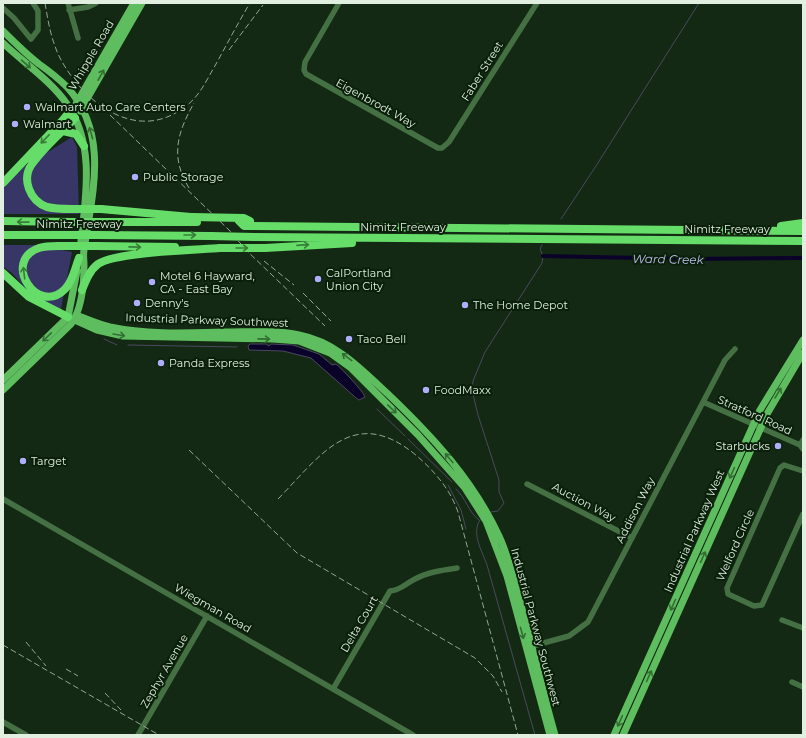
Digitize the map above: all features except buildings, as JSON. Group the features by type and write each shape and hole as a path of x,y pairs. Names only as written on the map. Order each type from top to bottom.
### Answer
{"highway":[{"path":"73,114 63,131 32,164 28,175 28,185 32,195 43,205 52,208 101,209 195,220 244,218 250,221"},
{"path":"3,183 62,121 73,114"},
{"path":"63,131 76,134 84,146"},
{"name":"Nimitz Freeway","path":"3,221 97,222 195,220 781,226 803,224"},
{"path":"239,221 244,226 803,231"},
{"path":"272,237 283,232 803,236"},
{"name":"Nimitz Freeway","path":"3,235 803,241"},
{"path":"79,258 69,284 63,291 55,295 47,296 38,294 26,283 23,270 25,261 30,254 41,247 96,246 265,248 382,243 391,239"},
{"path":"82,290 90,273 98,264 115,257 220,248"},
{"path":"3,272 29,297 72,317"}],"main road":[{"name":"Whipple Road","path":"73,114 77,101 134,3"},
{"name":"Whipple Road","path":"73,114 82,109 142,3"},
{"path":"3,30 38,63 56,77 77,101 82,109 92,134 96,153 94,184 84,254 82,290 72,317 3,390"},
{"path":"3,43 56,92 73,114 84,146 86,173 86,195 72,317 3,380"},
{"name":"Industrial Parkway Southwest","path":"72,317 97,330 123,336 246,335 299,341 330,353 351,368 418,435 478,502"},
{"name":"Industrial Parkway Southwest","path":"246,335 267,332 299,335 314,338 328,344 356,364 426,432 470,484 497,539 555,735"},
{"name":"Industrial Parkway West","path":"623,735 757,426 767,397 803,340"},
{"name":"Industrial Parkway West","path":"614,735 757,426 803,353"},
{"path":"418,435 426,432"},
{"name":"Industrial Parkway Southwest","path":"529,647 550,735"}],"street":[{"path":"3,8 14,18 31,39 38,30 38,11 33,3"},
{"path":"68,3 78,38"},
{"path":"69,10 88,7 96,3"},
{"name":"Eigenbrodt Way","path":"339,3 305,62 304,70 309,77 433,147 442,148"},
{"name":"Faber Street","path":"442,148 449,142 537,3"},
{"name":"Addison Way","path":"529,647 569,636 588,622 725,360 735,349"},
{"name":"Stratford Road","path":"703,402 802,445"},
{"name":"Welford Circle","path":"803,471 789,465 784,465 780,468 727,588 728,594 754,606 762,605 803,514"},
{"name":"Auction Way","path":"526,484 632,538"},
{"name":"Wiegman Road","path":"3,499 412,735"},
{"name":"Delta Court","path":"333,689 390,591 399,590 414,579 435,571 457,568"},
{"name":"Zephyr Avenue","path":"138,735 207,616"},
{"path":"782,620 802,626"},
{"path":"792,682 803,688"},
{"path":"3,722 26,735"}],"shaded area":[{"path":"72,137 77,147 79,214 3,214 3,188 25,166"},
{"path":"3,245 37,245 72,252 61,309 31,294 12,273 3,267"},
{"path":"250,344 266,344 269,346 271,344 293,345 319,354 332,365 336,364 357,385 365,397 359,400 311,358 283,351 249,350 248,346"}],"waterway":[{"name":"Ward Creek","path":"561,219 699,3"},
{"path":"491,512 498,511 504,503 499,492 499,480 478,415 472,390 473,381 485,352 542,263 543,256 540,249 542,245"},
{"name":"Ward Creek","path":"543,256 691,259 803,258"},
{"path":"104,339 117,345"},
{"path":"128,345 237,347"},
{"path":"466,391 472,390"},
{"path":"377,409 405,436"},
{"path":"408,439 452,482"},
{"path":"448,485 461,510 466,529"},
{"path":"456,489 472,513 479,520"},
{"path":"480,520 477,531 478,542 487,565 535,735"}],"railway":[{"path":"45,3 50,30 56,50 69,73 82,89 96,102 113,113 130,119 149,121 167,117 191,102 206,81 250,3"},
{"path":"229,50 263,5"},
{"path":"189,188 179,166 178,145 183,125 194,103"},
{"path":"110,115 229,230 246,250 325,326"},
{"path":"264,261 294,285"},
{"path":"303,293 331,321"},
{"path":"278,499 324,452 340,441 357,435 375,434 395,441 424,462 446,488 458,512 518,735"},
{"path":"189,450 297,553 475,658 493,676 502,692"},
{"path":"26,642 46,666"},
{"path":"3,645 159,735"},
{"path":"66,669 78,676"},
{"path":"105,693 121,710"}],"place":[{"name":"Walmart Auto Care Centers","path":"27,107"},
{"name":"Walmart","path":"15,124"},
{"name":"Public Storage","path":"135,177"},
{"name":"CalPortland Union City","path":"318,279"},
{"name":"Motel 6 Hayward, CA - East Bay","path":"152,282"},
{"name":"Denny's","path":"137,303"},
{"name":"The Home Depot","path":"465,305"},
{"name":"Taco Bell","path":"349,339"},
{"name":"Panda Express","path":"161,363"},
{"name":"FoodMaxx","path":"426,390"},
{"name":"Starbucks","path":"778,446"},
{"name":"Target","path":"23,461"}]}
